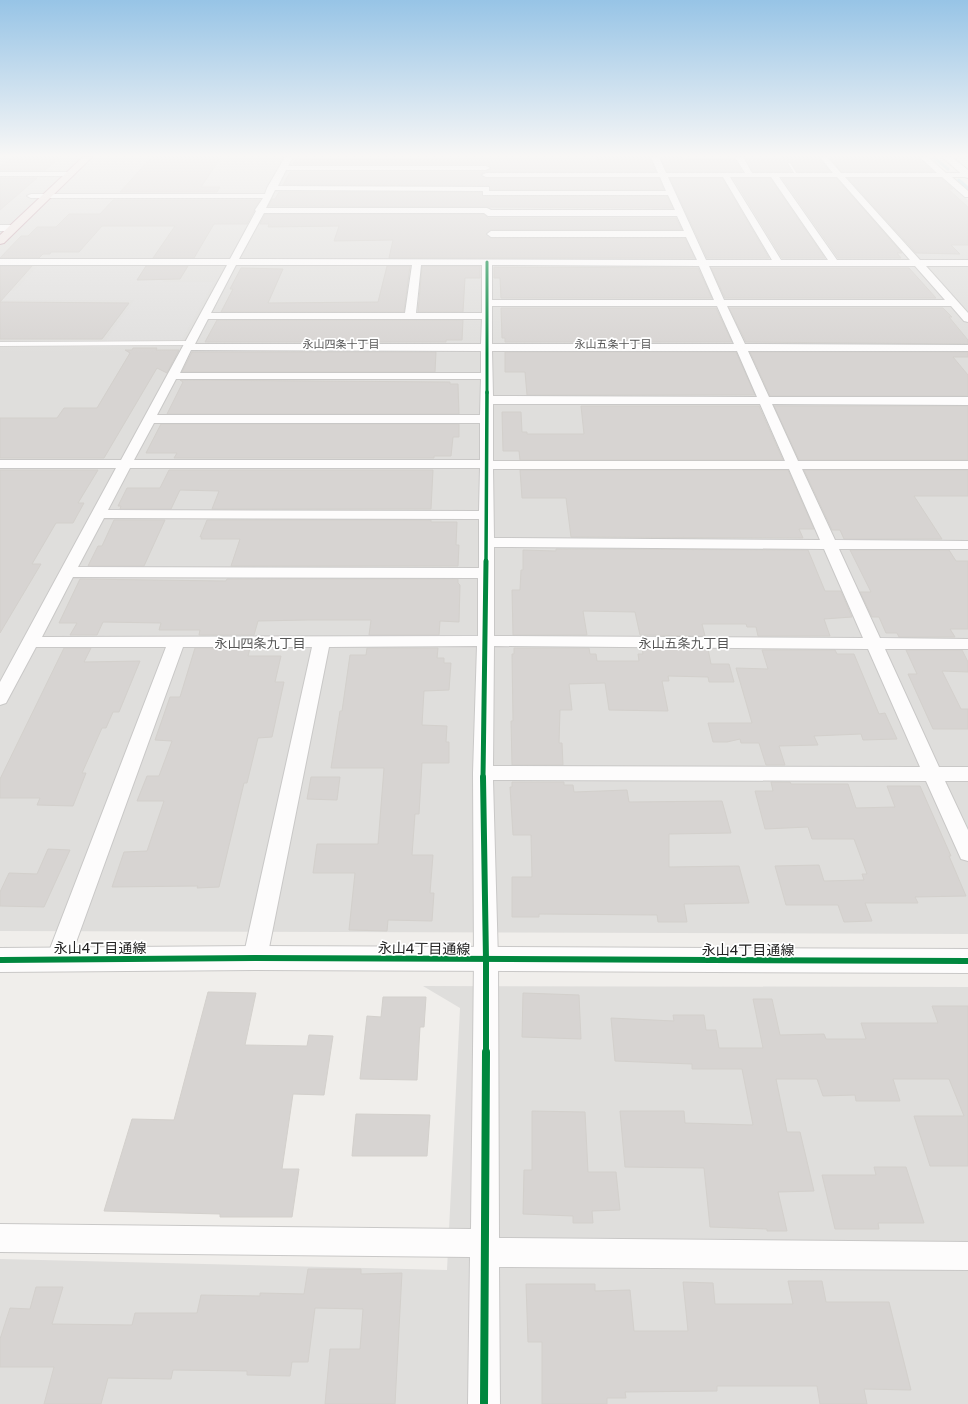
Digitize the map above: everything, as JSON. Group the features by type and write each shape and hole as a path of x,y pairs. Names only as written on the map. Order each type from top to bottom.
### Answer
{"highway":[{"path":"0,241 20,223"}],"street":[{"path":"0,700 253,223"},
{"path":"465,223 690,234"},
{"path":"489,224 515,223"},
{"path":"685,223 968,853"},
{"path":"754,223 778,262"},
{"path":"806,223 834,262"},
{"path":"882,223 968,319"},
{"path":"0,227 14,228"},
{"path":"0,262 417,262 490,260 968,262"},
{"path":"484,1404 486,960 483,773 486,641 486,347 490,260"},
{"path":"410,316 417,262"},
{"path":"204,316 410,316 487,310 720,303 954,303"},
{"path":"189,345 968,348"},
{"path":"171,376 486,376"},
{"path":"149,419 486,410 764,400 968,401"},
{"path":"0,464 968,465"},
{"path":"98,514 486,515"},
{"path":"486,542 968,545"},
{"path":"67,572 486,574"},
{"path":"58,959 177,641"},
{"path":"255,958 322,641"},
{"path":"31,642 486,641 968,644"},
{"path":"483,773 968,774"},
{"name":"永山4丁目通線","path":"0,960 255,958 968,961"},
{"path":"0,1238 968,1256"}],"lane":[{"path":"0,344 189,345"}],"shaded area":[{"path":"0,223 968,223 968,934 0,931"},
{"path":"38,265 176,265 163,282 214,282 182,340 105,341 134,300 0,300 0,291 14,291"},
{"path":"423,986 968,987 968,1404 0,1404 0,1259 447,1270 460,1008"}],"building":[{"path":"60,223 248,223 247,224 214,224 194,258 153,258 175,226 102,226 79,252 51,252 50,254 43,254 39,258 0,258 21,236 28,236 37,227 56,227"},
{"path":"261,223 678,223 682,230 491,230 486,234 491,238 685,238 695,258 389,258 393,240 334,241 339,226 268,227 269,224 260,224"},
{"path":"691,223 748,223 769,258 707,258"},
{"path":"760,223 801,223 825,258 782,258"},
{"path":"813,223 875,223 902,253 897,253 901,258 838,258"},
{"path":"888,223 968,223 968,245 951,245 960,254 916,253"},
{"path":"0,266 32,266 0,302"},
{"path":"146,266 188,266 180,279 137,280"},
{"path":"387,266 410,266 404,312 221,312 233,289 230,289 241,268 283,269 268,303 378,302"},
{"path":"422,266 480,266 480,278 465,278 463,312 418,312"},
{"path":"494,267 698,268 712,298 501,298 500,278 494,278"},
{"path":"711,268 909,268 936,298 725,298"},
{"path":"0,302 129,303 102,339 0,339"},
{"path":"501,308 716,308 732,342 505,342 505,338 502,338"},
{"path":"729,308 943,308 952,317 949,317 968,340 968,344 746,342"},
{"path":"217,320 463,320 462,340 446,340 446,342 205,342"},
{"path":"133,348 179,350 167,373 157,368 104,458 0,458 0,418 57,418 64,408 97,408 130,353 125,350 132,350"},
{"path":"192,352 436,352 435,372 182,372"},
{"path":"505,352 736,352 755,395 527,395 525,372 505,372"},
{"path":"750,352 968,352 968,357 953,357 968,375 968,396 770,396"},
{"path":"180,380 450,382 450,384 458,384 459,414 167,414 183,382"},
{"path":"581,406 759,406 783,460 520,460 519,451 503,451 502,412 521,412 522,432 527,432 527,434 584,434"},
{"path":"774,406 968,406 968,460 799,460"},
{"path":"161,424 459,424 459,437 453,437 451,456 434,456 434,458 174,458 177,453 146,453"},
{"path":"0,470 98,470 78,503 84,503 73,523 56,523 32,564 41,564 0,633"},
{"path":"169,470 433,470 431,509 212,509 219,491 180,490 171,509 120,509 121,506 118,506 127,488 160,488"},
{"path":"520,470 788,470 814,529 799,529 803,538 571,537 566,498 522,498"},
{"path":"804,470 968,470 968,496 914,496 942,539 844,539 840,530 832,530"},
{"path":"114,520 165,520 144,566 88,566 98,546 102,546"},
{"path":"207,520 431,520 431,522 457,522 456,545 459,545 458,566 231,566 240,539 201,539 202,537 200,537"},
{"path":"556,549 808,550 825,591 841,591 852,617 824,619 830,636 758,636 756,627 747,627 746,624 702,624 705,636 640,635 635,612 583,611 587,635 513,635 512,590 520,590 521,570 523,570 523,550 556,551"},
{"path":"850,550 949,550 956,561 968,561 968,629 950,629 955,637 899,637 897,633 886,633 879,617 872,617 860,592 871,592"},
{"path":"80,579 226,581 227,579 458,579 458,583 460,585 459,622 440,621 439,635 369,635 371,620 307,620 258,621 254,635 199,635 200,630 159,630 161,623 103,622 97,635 70,635 77,623 59,623"},
{"path":"64,648 91,648 84,662 140,661 119,712 113,712 106,728 102,728 82,773 86,773 73,806 37,805 40,798 0,798 0,779"},
{"path":"195,648 250,648 248,656 281,656 275,682 284,682 272,737 258,738 247,783 244,783 219,887 112,887 124,852 147,851 164,801 137,801 147,776 159,776 172,741 155,740 170,697 180,697"},
{"path":"367,648 438,648 437,658 444,658 444,663 451,663 449,690 424,691 422,725 447,726 446,742 449,742 449,763 422,763 419,814 415,814 412,855 433,855 430,893 434,893 432,921 388,920 387,931 349,930 355,873 313,873 317,844 378,844 384,768 331,768 340,711 342,711 350,655 366,655"},
{"path":"514,648 589,648 590,654 596,654 597,661 639,661 638,654 643,654 642,649 708,649 711,664 729,664 734,682 709,682 708,677 668,676 669,681 662,681 668,711 609,710 605,683 569,684 572,710 560,710 559,743 562,743 563,765 512,765 512,654 514,654"},
{"path":"762,650 835,650 837,654 854,654 879,714 885,713 897,739 863,740 861,734 814,736 818,745 779,746 785,765 766,765 759,743 741,743 740,739 727,742 713,742 708,723 752,723 736,668 768,669"},
{"path":"906,650 962,650 968,662 968,672 942,671 961,709 968,709 968,729 933,729 908,674 917,674"},
{"path":"311,777 340,777 337,800 307,799"},
{"path":"512,782 564,782 564,785 573,785 574,792 627,790 629,802 722,801 731,833 669,834 669,867 739,866 749,903 684,904 687,922 658,922 657,915 539,914 539,917 512,917 512,877 532,877 531,835 513,835 510,787 512,787"},
{"path":"771,782 790,782 791,784 848,784 856,808 895,807 887,786 920,786 951,856 949,856 966,896 915,897 918,903 865,903 872,921 844,922 838,905 786,905 775,866 819,865 824,881 864,880 862,874 867,874 854,839 812,839 808,827 765,829 755,791 773,791"},
{"path":"48,849 70,850 44,907 0,906 0,892 9,873 37,874"},
{"path":"208,992 256,993 245,1045 307,1046 309,1035 333,1036 324,1095 293,1094 282,1169 299,1169 292,1217 220,1217 220,1214 104,1211 132,1119 174,1120"},
{"path":"523,993 579,995 581,1039 522,1037"},
{"path":"383,997 426,997 424,1027 420,1027 417,1080 360,1079 367,1016 381,1017"},
{"path":"753,999 772,999 780,1035 824,1034 826,1039 866,1039 861,1023 938,1023 932,1006 968,1006 968,1166 930,1166 914,1116 964,1116 949,1079 893,1079 900,1101 856,1101 855,1095 823,1096 817,1079 776,1079 787,1132 800,1132 814,1191 778,1192 787,1231 710,1227 704,1168 625,1167 620,1111 684,1111 685,1123 753,1125 742,1069 692,1069 692,1064 615,1061 611,1018 674,1021 673,1015 704,1015 706,1030 716,1030 719,1048 763,1048"},
{"path":"532,1111 585,1112 588,1172 616,1172 620,1210 592,1211 593,1223 573,1223 573,1216 523,1214 524,1170 532,1170"},
{"path":"356,1114 430,1115 427,1156 352,1156"},
{"path":"874,1167 906,1167 924,1223 878,1223 879,1229 835,1229 822,1175 876,1175"},
{"path":"308,1269 361,1269 361,1274 402,1273 395,1404 325,1404 330,1349 360,1349 363,1309 315,1308 308,1362 292,1362 290,1376 247,1375 247,1371 173,1370 171,1379 108,1378 101,1404 44,1404 54,1367 0,1367 0,1339 10,1308 30,1309 36,1287 63,1287 52,1324 132,1325 135,1313 197,1313 201,1295 260,1296 260,1293 304,1294"},
{"path":"788,1281 822,1281 826,1302 889,1302 911,1390 864,1389 867,1404 820,1404 817,1386 717,1386 717,1391 625,1392 626,1398 607,1398 607,1404 542,1404 542,1342 528,1342 526,1284 595,1284 595,1291 630,1290 634,1331 688,1331 683,1282 713,1283 715,1304 793,1304"}],"cycle path":[{"path":"484,1404 486,960 483,773 486,641 487,262"},
{"path":"0,960 255,958 968,961"}],"district":[{"name":"永山四条十丁目","path":"341,343"},
{"name":"永山五条十丁目","path":"613,343"},
{"name":"永山四条九丁目","path":"260,643"},
{"name":"永山五条九丁目","path":"684,643"}]}
